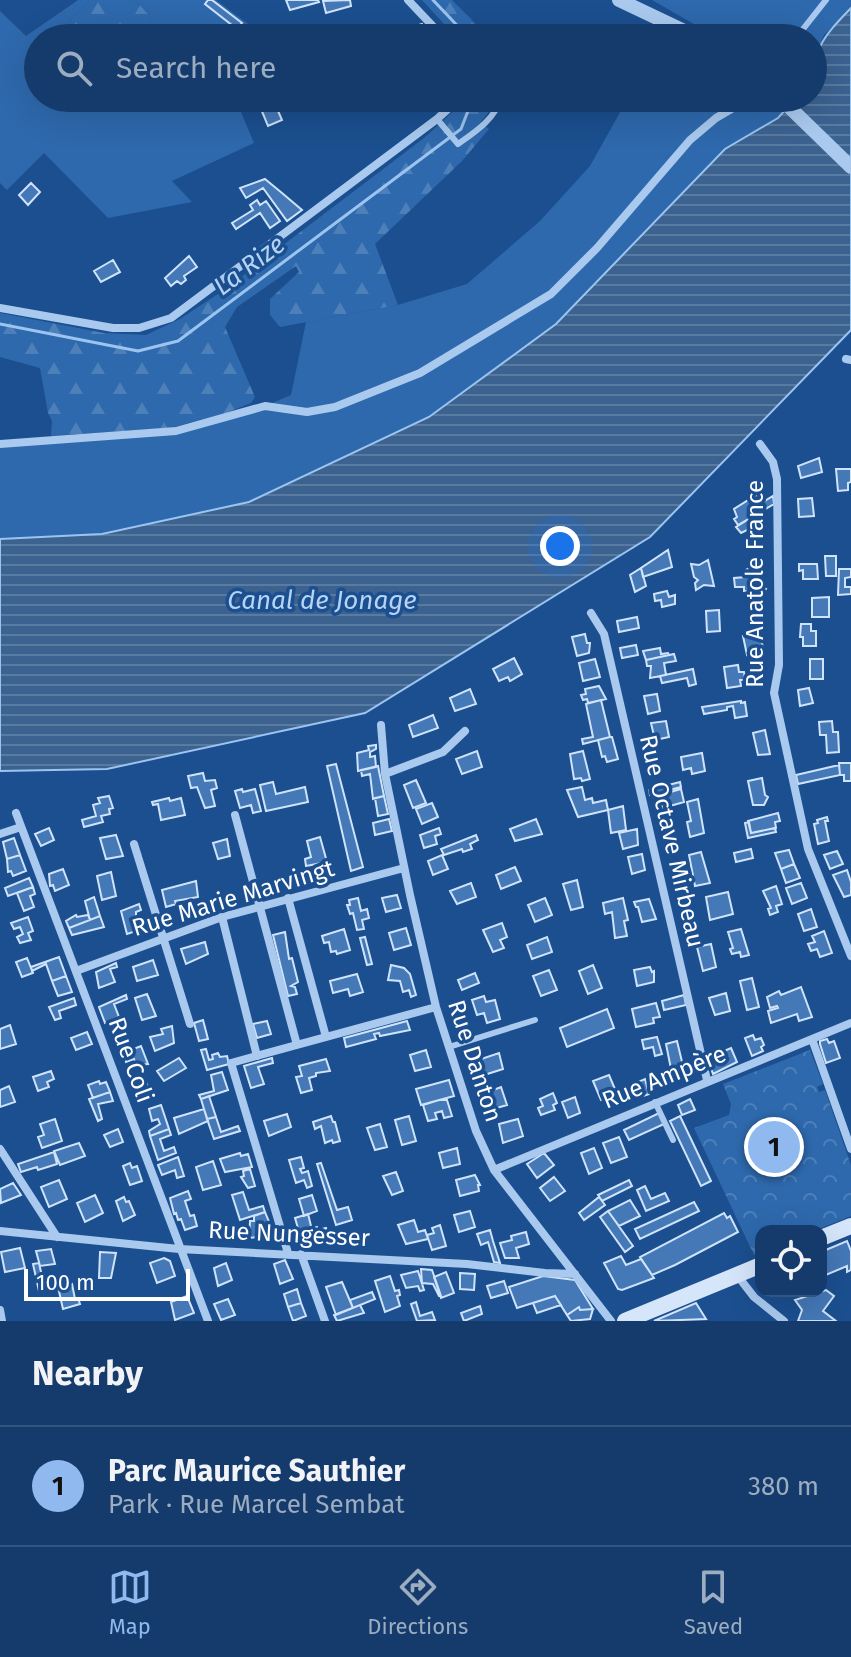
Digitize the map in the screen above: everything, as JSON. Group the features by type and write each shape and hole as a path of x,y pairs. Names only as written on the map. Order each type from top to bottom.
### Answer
{"main road":[{"path":"827,1236 851,1226"},
{"path":"625,1321 648,1317 755,1268"}],"street":[{"path":"408,0 431,24"},
{"path":"619,0 670,24"},
{"path":"0,308 113,328 139,328 171,318 440,122 446,112"},
{"path":"0,444 176,431 265,406 307,412 335,407 420,373 551,294 597,248 690,140 726,112"},
{"path":"794,112 851,167"},
{"name":"Rue Anatole France","path":"760,444 773,462 777,479 779,665 774,693 808,849 851,956"},
{"name":"Rue Octave Mirbeau","path":"591,613 604,634 707,1080"},
{"name":"Rue Danton","path":"381,725 385,774 436,1007 476,1131 494,1170 611,1321"},
{"path":"385,774 443,752 465,731"},
{"name":"Rue Coli","path":"16,813 208,1321"},
{"path":"235,815 297,1045"},
{"path":"0,834 21,827"},
{"path":"134,844 190,1024"},
{"name":"Rue Marie Marvingt","path":"76,971 222,917 404,868"},
{"path":"288,898 326,1037"},
{"path":"222,917 257,1056"},
{"path":"288,1253 231,1063 436,1007"},
{"name":"Rue Ampère","path":"494,1170 851,1023"},
{"path":"812,1039 851,1149"},
{"path":"0,1149 57,1237"},
{"name":"Rue Nungesser","path":"0,1231 179,1249 467,1264 575,1274"},
{"path":"301,1254 325,1321"},
{"path":"737,1275 754,1297 784,1321"},
{"path":"0,1310 2,1321"}],"lane":[{"path":"807,24 826,0"},
{"path":"440,122 458,144 480,129 494,112"},
{"path":"449,1047 535,1020"},
{"path":"655,1102 673,1140"}],"green space":[{"path":"78,0 90,0 68,22 70,24 43,24"},
{"path":"90,0 135,0 153,24 69,24"},
{"path":"135,0 216,0 248,24 153,24"},
{"path":"422,0 452,0 475,24 444,24"},
{"path":"652,0 851,0 851,8 827,32 827,24 694,24"},
{"path":"0,11 24,34 24,112 241,112 254,143 172,181 192,202 108,218 44,153 7,190 0,183"},
{"path":"452,112 489,112 481,122 489,129 462,161 375,244 398,305 280,327 270,315 270,299 299,272 296,266 237,307 225,327 255,397 251,403 170,428 51,436 52,421 40,368 0,357 0,313 104,333 146,335 180,319 224,290 424,138"},
{"path":"620,112 783,112 725,149 556,324 429,417 249,502 102,534 0,539 0,444 176,431 265,406 291,395 306,322 398,305 467,284 540,221 590,166"},
{"path":"810,1050 823,1084 817,1087 819,1092 825,1090 851,1165 851,1216 827,1226 755,1225 754,1255 694,1128 729,1115 731,1104 723,1084"}],"water":[{"name":"Canal de Jonage","path":"851,8 851,330 650,537 365,713 107,769 0,771 0,539 102,534 249,502 429,417 556,324 725,149 783,112 827,112 827,35"}],"building":[{"path":"212,0 242,23 231,24 205,4"},
{"path":"286,0 318,0 319,2 290,10"},
{"path":"350,0 351,6 326,13 323,1"},
{"path":"262,112 278,112 282,120 268,126"},
{"path":"265,179 302,210 287,221 263,188 246,198 240,188"},
{"path":"31,183 40,192 28,205 19,195"},
{"path":"257,200 260,205 266,201 280,221 270,228 260,213 236,229 232,223 253,210 250,205"},
{"path":"189,256 197,267 184,276 186,280 181,284 177,281 171,286 165,278"},
{"path":"113,260 120,272 101,282 94,271"},
{"path":"819,458 822,472 801,478 798,466"},
{"path":"836,469 851,469 848,490 838,491"},
{"path":"758,494 763,502 773,496 774,504 738,525 734,519 737,517 734,509"},
{"path":"812,498 814,516 799,517 798,499"},
{"path":"757,514 765,526 752,534 749,529 741,533 736,527"},
{"path":"668,550 672,567 643,577 641,568"},
{"path":"825,556 836,556 836,576 826,576"},
{"path":"708,560 714,586 704,585 696,590 698,580 694,577 691,564 699,565"},
{"path":"799,564 817,564 818,579 803,579"},
{"path":"756,566 758,586 760,584 766,589 760,597 754,592 744,591 744,587 735,587 734,578 746,577 746,570"},
{"path":"641,568 646,586 635,592 630,575"},
{"path":"839,569 851,569 851,577 845,578 845,587 851,587 851,594 838,595"},
{"path":"667,591 669,597 675,595 675,604 662,607 661,600 655,601 654,594"},
{"path":"829,597 829,617 812,617 812,598"},
{"path":"719,610 720,631 707,632 706,611"},
{"path":"637,617 639,628 619,632 617,621"},
{"path":"801,624 811,624 811,631 816,631 816,646 803,646"},
{"path":"585,634 587,643 590,643 589,653 577,656 572,637"},
{"path":"759,634 764,650 753,657 753,654 747,655 743,636"},
{"path":"636,645 638,655 622,658 620,648"},
{"path":"660,648 661,654 669,655 646,660 643,651"},
{"path":"674,654 676,661 664,663 666,675 650,678 651,666 647,666 646,660"},
{"path":"514,658 522,674 510,681 508,677 499,681 493,669"},
{"path":"595,659 600,677 583,681 579,663"},
{"path":"810,659 823,659 823,679 810,679"},
{"path":"738,665 739,672 744,672 745,680 740,680 741,686 727,688 724,667"},
{"path":"693,669 696,684 689,686 687,678 662,683 660,676"},
{"path":"599,686 606,699 588,703 587,699 583,700 581,695 586,694 585,689"},
{"path":"809,688 813,703 800,706 798,690"},
{"path":"470,689 476,704 455,711 450,698"},
{"path":"657,694 660,711 648,714 644,696"},
{"path":"601,700 610,737 583,744 582,739 593,737 586,704"},
{"path":"745,702 747,716 735,718 733,706 704,714 702,707"},
{"path":"433,715 438,728 413,737 409,725"},
{"path":"666,721 669,737 655,740 651,723"},
{"path":"832,721 833,732 838,732 839,752 827,753 826,735 820,735 819,722"},
{"path":"765,730 770,754 758,755 753,733"},
{"path":"612,737 618,759 607,762 605,756 602,757 598,740"},
{"path":"376,745 370,757 375,756 376,767 358,771 357,753"},
{"path":"477,751 482,767 462,774 456,759"},
{"path":"583,751 590,779 582,781 581,778 574,779 570,754"},
{"path":"702,753 705,771 692,774 691,768 683,770 681,757"},
{"path":"839,763 851,763 851,781 844,781 844,775 840,775"},
{"path":"336,764 363,867 351,871 327,766"},
{"path":"839,765 840,775 798,784 796,775"},
{"path":"378,766 384,796 373,799 370,774 362,776 361,770"},
{"path":"203,773 205,781 215,780 217,788 211,790 215,806 205,808 197,787 191,788 188,776"},
{"path":"762,778 768,797 764,805 753,805 748,781"},
{"path":"416,780 426,803 413,808 404,785"},
{"path":"273,782 276,794 305,787 308,802 266,811 260,785"},
{"path":"680,782 681,787 650,795 649,790"},
{"path":"582,787 585,800 592,798 593,803 606,800 608,810 578,817 567,790"},
{"path":"242,789 243,792 255,789 261,811 253,813 251,805 240,808 235,791"},
{"path":"681,789 684,802 663,808 660,795"},
{"path":"109,796 113,808 109,809 110,814 101,816 103,822 84,827 82,820 96,816 93,805 100,803 98,798"},
{"path":"384,796 388,814 378,816 375,798"},
{"path":"169,798 170,801 181,798 185,815 161,820 158,804 153,805 152,802"},
{"path":"698,799 704,833 690,837 687,802"},
{"path":"432,803 438,817 422,824 416,809"},
{"path":"623,806 626,830 611,833 608,810"},
{"path":"778,813 780,821 775,822 776,828 751,833 748,821"},
{"path":"827,817 829,841 818,844 814,824"},
{"path":"389,819 392,831 375,835 373,823"},
{"path":"536,819 542,834 515,841 510,829"},
{"path":"749,822 751,833 775,828 776,832 748,838 745,823"},
{"path":"49,828 54,840 41,846 35,834"},
{"path":"439,828 441,834 435,836 437,844 424,848 420,835"},
{"path":"637,829 638,845 623,849 619,833"},
{"path":"116,835 123,856 106,859 100,838"},
{"path":"476,835 478,840 470,844 472,849 444,855 441,849"},
{"path":"320,837 327,862 306,866 305,859 311,857 307,841"},
{"path":"14,838 20,855 7,859 3,842"},
{"path":"227,839 230,856 218,859 213,843"},
{"path":"751,849 753,858 736,862 734,853"},
{"path":"789,850 794,864 781,869 775,853"},
{"path":"837,851 843,864 830,869 824,855"},
{"path":"701,852 710,883 695,886 689,855"},
{"path":"642,854 645,870 632,874 628,857"},
{"path":"20,855 26,871 13,876 11,871 8,872 7,859"},
{"path":"442,855 448,869 433,875 428,861"},
{"path":"794,864 800,878 786,883 781,869"},
{"path":"515,867 521,881 501,889 496,875"},
{"path":"63,869 69,885 55,891 53,885 50,886 49,874"},
{"path":"847,870 851,895 844,897 833,875"},
{"path":"111,872 116,896 102,900 97,876"},
{"path":"29,878 33,887 8,896 5,888"},
{"path":"577,880 583,907 571,910 563,884"},
{"path":"196,881 198,897 175,901 176,904 166,907 162,890"},
{"path":"471,883 476,897 457,904 450,891"},
{"path":"801,883 807,898 792,904 786,888"},
{"path":"776,886 782,904 776,906 778,912 770,915 768,909 771,908 763,891"},
{"path":"33,887 35,894 30,896 34,907 24,911 17,893"},
{"path":"728,892 733,914 710,920 706,897"},
{"path":"397,895 401,908 386,912 382,898"},
{"path":"94,897 100,916 90,920 85,901"},
{"path":"358,898 361,911 367,909 369,918 362,920 364,929 357,930 353,913 350,914 347,905 350,905 349,900"},
{"path":"545,898 552,915 535,922 528,905"},
{"path":"623,898 628,920 624,921 627,936 615,938 612,912 605,914 603,903"},
{"path":"649,899 656,919 642,922 634,902"},
{"path":"139,904 141,910 136,912 136,918 141,921 142,929 127,934 121,911"},
{"path":"811,909 817,927 804,931 798,914"},
{"path":"76,915 88,915 90,920 69,928 66,921"},
{"path":"100,916 104,927 72,935 69,928"},
{"path":"28,917 33,931 28,933 31,940 20,943 17,937 23,934 20,927 14,929 11,923"},
{"path":"502,923 507,937 500,940 504,948 493,952 483,930"},
{"path":"406,928 411,945 394,950 389,933"},
{"path":"344,929 350,950 337,954 336,951 331,952 329,942 324,943 322,936"},
{"path":"741,929 749,955 741,957 740,952 732,954 728,932"},
{"path":"824,931 832,953 820,957 817,949 811,951 808,944 815,942 812,936"},
{"path":"285,932 289,959 292,958 298,982 291,986 295,987 297,994 288,996 273,935"},
{"path":"365,937 372,964 367,965 360,938"},
{"path":"547,937 552,952 532,959 527,945"},
{"path":"205,942 208,954 186,964 181,949"},
{"path":"711,944 716,967 703,971 697,947"},
{"path":"59,957 66,976 52,981 46,964 32,971 31,967"},
{"path":"27,958 33,973 22,977 16,962"},
{"path":"153,960 158,975 137,981 133,967"},
{"path":"116,963 117,967 110,969 115,982 99,988 96,972"},
{"path":"391,965 404,968 410,974 416,995 411,997 409,990 403,992 400,981 388,980"},
{"path":"593,965 602,988 588,994 579,971"},
{"path":"650,967 654,971 654,982 637,986 634,970"},
{"path":"549,970 557,990 541,996 533,976"},
{"path":"475,973 479,983 462,990 458,980"},
{"path":"357,974 363,992 350,996 348,989 333,993 330,981"},
{"path":"66,976 72,992 58,996 52,981"},
{"path":"752,978 759,1007 747,1010 740,981"},
{"path":"801,987 812,1017 799,1021 797,1014 771,1023 768,1011 778,1008 770,1008 767,997"},
{"path":"726,993 730,1011 715,1015 709,998"},
{"path":"147,994 156,1016 142,1020 135,998"},
{"path":"126,995 127,999 114,1004 119,1017 105,1023 99,1007"},
{"path":"684,995 686,1005 664,1010 662,1001"},
{"path":"484,996 486,1002 495,1000 500,1019 487,1023 484,1013 477,1015 472,1000"},
{"path":"74,998 76,1005 59,1011 61,1018 55,1020 49,1007"},
{"path":"656,1003 660,1017 653,1018 654,1023 636,1027 632,1009"},
{"path":"607,1009 614,1028 567,1047 560,1028"},
{"path":"203,1020 208,1039 199,1041 194,1023"},
{"path":"267,1021 271,1034 257,1038 253,1024"},
{"path":"407,1021 410,1030 380,1036 379,1033 374,1034 376,1039 346,1047 344,1038"},
{"path":"10,1025 16,1044 0,1049 0,1029"},
{"path":"172,1026 174,1043 155,1051 150,1037 163,1034 161,1029"},
{"path":"87,1032 92,1044 76,1050 71,1038"},
{"path":"753,1035 755,1040 761,1038 764,1045 761,1047 763,1051 752,1056 745,1038"},
{"path":"657,1037 662,1054 655,1056 653,1047 644,1049 642,1040"},
{"path":"827,1039 829,1043 834,1041 840,1058 826,1063 820,1041"},
{"path":"677,1041 683,1066 671,1069 666,1044"},
{"path":"141,1046 148,1064 136,1065 134,1059 126,1062 123,1053"},
{"path":"731,1048 737,1062 713,1074 710,1065 715,1063 712,1056"},
{"path":"206,1049 209,1060 218,1053 220,1057 227,1056 229,1064 207,1070 201,1050"},
{"path":"426,1050 431,1067 415,1071 410,1055"},
{"path":"499,1053 503,1069 481,1076 475,1061"},
{"path":"179,1058 186,1068 164,1081 157,1071"},
{"path":"272,1058 273,1063 258,1067 264,1084 251,1088 244,1066"},
{"path":"326,1059 330,1071 316,1073 316,1076 309,1078 312,1090 301,1093 296,1077 302,1076 299,1066"},
{"path":"51,1071 54,1079 47,1082 49,1087 38,1091 33,1077"},
{"path":"222,1072 228,1090 201,1099 199,1095 214,1091 211,1075"},
{"path":"143,1073 149,1090 137,1094 131,1077"},
{"path":"609,1075 617,1094 601,1100 593,1081"},
{"path":"645,1079 649,1094 637,1098 633,1084"},
{"path":"449,1080 454,1096 421,1105 416,1089"},
{"path":"99,1081 100,1084 106,1082 110,1092 93,1098 88,1085"},
{"path":"9,1086 15,1102 0,1107 0,1090"},
{"path":"501,1087 507,1105 493,1109 488,1092"},
{"path":"110,1092 113,1101 98,1104 102,1119 98,1121 89,1099"},
{"path":"553,1093 557,1103 553,1105 555,1110 541,1115 538,1108 543,1106 540,1099"},
{"path":"209,1096 216,1117 207,1119 201,1099"},
{"path":"575,1097 580,1113 568,1118 562,1102"},
{"path":"690,1099 695,1110 682,1115 678,1105"},
{"path":"447,1100 452,1116 444,1118 442,1111 435,1113 437,1119 428,1121 423,1105"},
{"path":"161,1105 169,1129 150,1136 149,1131 160,1124 158,1119 152,1121 149,1109"},
{"path":"204,1109 208,1121 179,1134 174,1118"},
{"path":"659,1113 664,1124 629,1140 624,1130"},
{"path":"287,1114 291,1127 269,1136 264,1121"},
{"path":"331,1116 340,1141 325,1143 321,1126 315,1129 313,1122"},
{"path":"409,1116 416,1141 402,1145 395,1120"},
{"path":"680,1116 711,1181 701,1186 670,1121"},
{"path":"216,1117 221,1132 238,1126 240,1131 214,1139 207,1119"},
{"path":"55,1119 62,1141 42,1148 38,1137 44,1135 40,1124"},
{"path":"518,1119 523,1136 503,1143 499,1124"},
{"path":"380,1124 387,1147 375,1150 367,1128"},
{"path":"118,1129 123,1142 110,1147 104,1135"},
{"path":"169,1129 171,1135 160,1139 164,1151 174,1147 176,1153 158,1160 150,1136"},
{"path":"619,1137 627,1157 611,1163 603,1143"},
{"path":"79,1143 85,1156 60,1165 54,1151"},
{"path":"457,1148 460,1164 443,1168 439,1153"},
{"path":"594,1148 602,1168 589,1174 581,1153"},
{"path":"54,1152 57,1164 21,1172 18,1164"},
{"path":"240,1153 241,1156 248,1154 252,1167 225,1172 220,1159"},
{"path":"544,1153 554,1165 537,1178 527,1164"},
{"path":"178,1157 184,1176 177,1178 175,1170 162,1175 158,1165"},
{"path":"301,1157 304,1168 300,1169 302,1173 308,1171 312,1186 307,1188 304,1180 296,1183 289,1160"},
{"path":"213,1161 221,1185 203,1190 196,1167"},
{"path":"130,1163 132,1168 137,1166 142,1181 130,1185 123,1166"},
{"path":"321,1163 337,1210 348,1207 352,1220 336,1225 317,1164"},
{"path":"250,1169 255,1186 248,1188 241,1177 244,1176 243,1171"},
{"path":"396,1172 403,1191 392,1195 383,1176"},
{"path":"475,1175 480,1185 479,1191 460,1196 456,1180"},
{"path":"554,1177 565,1191 550,1201 540,1188"},
{"path":"59,1180 67,1199 49,1207 41,1187"},
{"path":"629,1180 632,1186 602,1201 598,1195"},
{"path":"13,1183 21,1195 1,1203 0,1189"},
{"path":"645,1186 651,1199 665,1193 669,1201 646,1211 637,1190"},
{"path":"188,1191 191,1199 185,1201 197,1226 185,1230 181,1219 178,1220 174,1214 170,1198"},
{"path":"243,1192 249,1210 263,1206 265,1212 240,1220 232,1195"},
{"path":"95,1195 103,1213 85,1222 77,1203"},
{"path":"312,1195 317,1211 304,1216 299,1199"},
{"path":"124,1197 135,1215 123,1221 116,1201"},
{"path":"599,1197 605,1205 584,1220 579,1213"},
{"path":"630,1200 640,1216 619,1226 608,1211"},
{"path":"694,1202 699,1211 640,1239 635,1229"},
{"path":"470,1211 475,1227 459,1232 454,1215"},
{"path":"608,1211 633,1246 625,1252 600,1217"},
{"path":"265,1212 269,1222 268,1236 249,1238 250,1221"},
{"path":"724,1213 727,1218 730,1216 738,1232 652,1275 640,1257"},
{"path":"308,1214 315,1242 300,1245 295,1218"},
{"path":"414,1220 418,1232 425,1230 428,1239 406,1244 398,1225"},
{"path":"440,1225 446,1246 432,1250 427,1235 434,1233 432,1228"},
{"path":"317,1227 318,1230 326,1228 329,1237 315,1242 311,1229"},
{"path":"490,1230 500,1263 494,1262 488,1242 481,1245 477,1234"},
{"path":"526,1232 529,1244 516,1248 519,1258 505,1258 500,1243"},
{"path":"847,1241 851,1251 851,1270 847,1272 847,1266 827,1274 827,1249"},
{"path":"20,1248 25,1268 5,1272 1,1252"},
{"path":"51,1249 55,1264 40,1266 36,1251"},
{"path":"100,1252 116,1253 111,1278 99,1278"},
{"path":"621,1256 626,1265 641,1259 654,1278 618,1289 604,1263"},
{"path":"164,1258 170,1261 175,1276 157,1283 150,1263"},
{"path":"285,1260 293,1279 280,1284 274,1264"},
{"path":"39,1263 45,1290 39,1291 33,1264"},
{"path":"226,1263 232,1280 218,1286 214,1268"},
{"path":"421,1269 432,1270 441,1296 433,1284 422,1283"},
{"path":"418,1271 424,1290 420,1291 418,1286 406,1288 401,1275"},
{"path":"446,1272 454,1293 441,1298 434,1277"},
{"path":"460,1273 475,1274 474,1290 460,1289"},
{"path":"390,1276 395,1291 399,1290 400,1306 385,1312 375,1281"},
{"path":"543,1276 575,1280 593,1309 580,1310 579,1307 567,1315 555,1296 517,1308 509,1287"},
{"path":"504,1281 508,1293 491,1298 487,1286"},
{"path":"342,1282 353,1308 336,1315 326,1287"},
{"path":"72,1284 75,1299 78,1298 80,1304 63,1309 58,1287"},
{"path":"297,1289 301,1303 288,1307 284,1294"},
{"path":"827,1291 834,1296 823,1311 836,1321 798,1321 802,1310 795,1300 827,1297"},
{"path":"372,1292 375,1299 353,1308 350,1300"},
{"path":"187,1296 194,1313 175,1320 171,1302"},
{"path":"555,1296 561,1305 537,1313 533,1303"},
{"path":"228,1299 235,1315 221,1320 214,1304"},
{"path":"416,1302 420,1316 432,1312 435,1320 417,1321 411,1304"},
{"path":"301,1303 306,1316 293,1321 288,1307"},
{"path":"696,1303 706,1319 654,1321"},
{"path":"360,1305 364,1313 337,1321 334,1315"},
{"path":"480,1306 482,1314 464,1321 461,1313"},
{"path":"579,1307 580,1310 593,1309 590,1319 571,1321 567,1315"}],"waterway":[{"name":"La Rize","path":"433,0 456,24"},
{"name":"La Rize","path":"0,324 138,351 178,341 461,129 468,112"}],"place":[{"name":"Parc Maurice Sauthier","path":"774,1147"}]}
